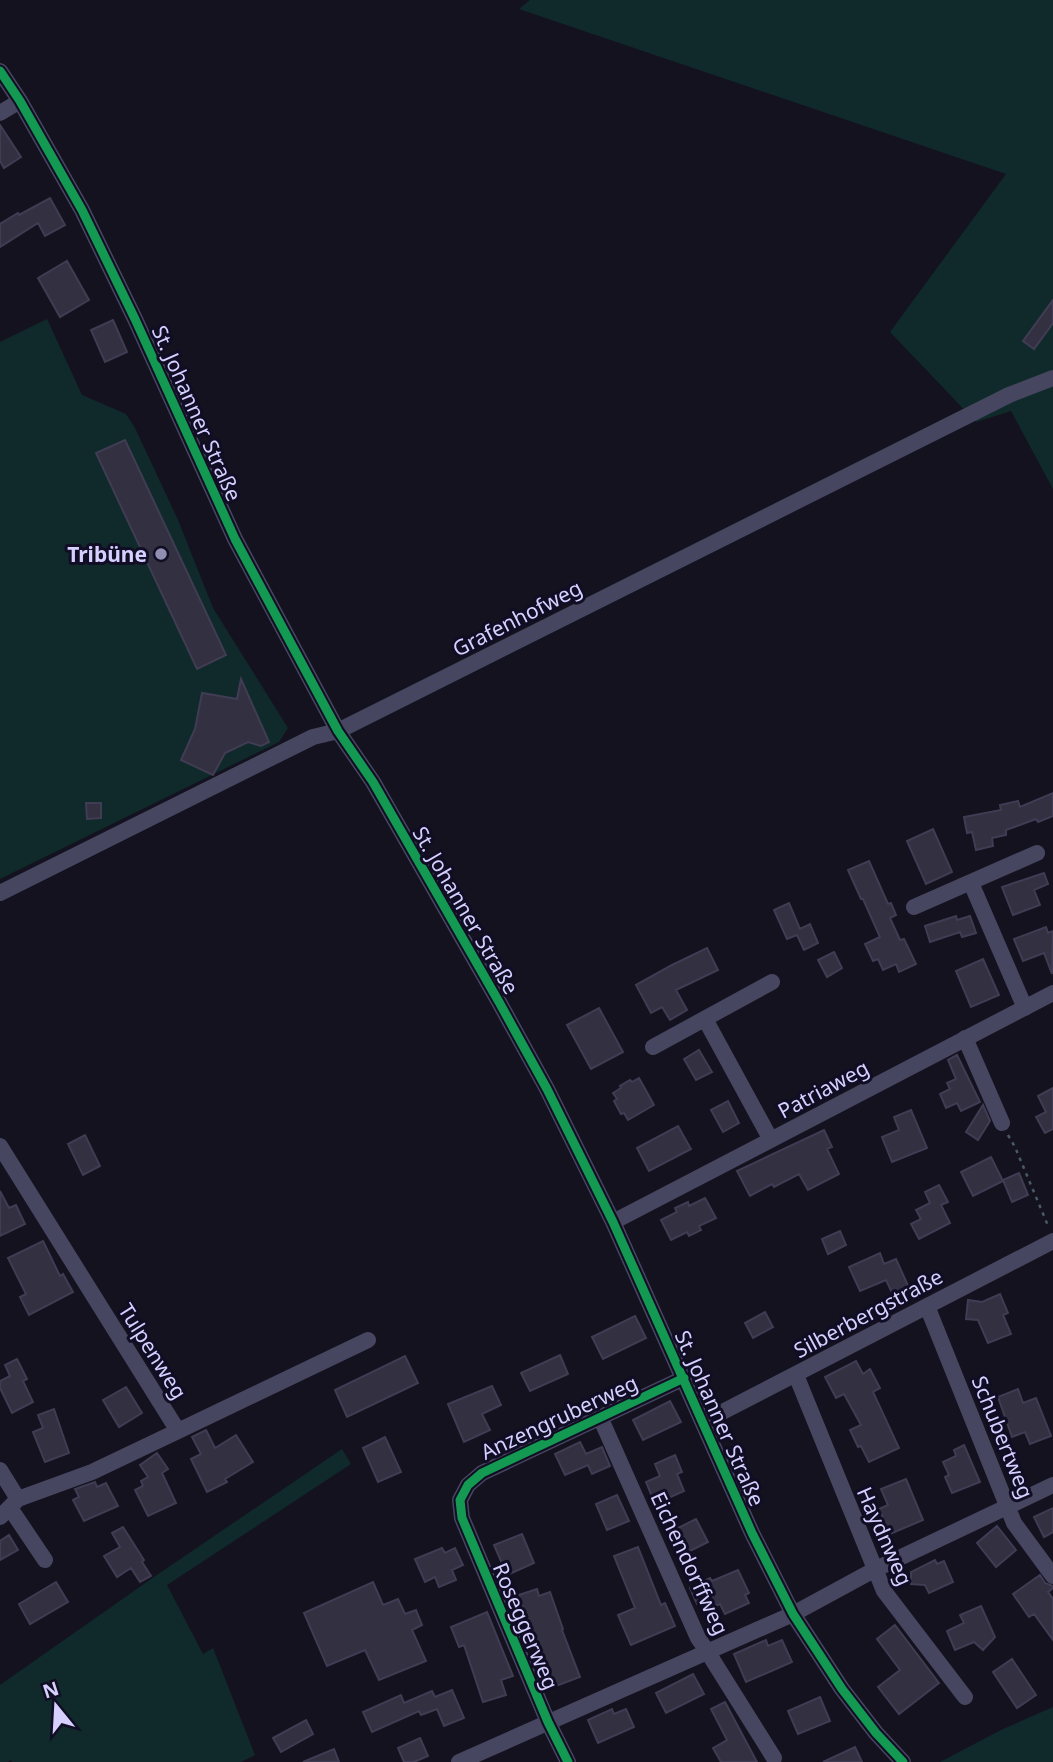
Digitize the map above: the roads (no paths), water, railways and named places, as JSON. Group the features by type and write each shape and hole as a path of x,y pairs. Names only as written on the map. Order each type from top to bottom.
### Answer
{"street":[{"name":"St. Johanner Straße","path":"0,71 82,210 235,539 338,731 373,782 547,1090 613,1222 752,1533 793,1614 842,1689 876,1733 903,1762"},
{"path":"0,113 20,101"},
{"name":"Grafenhofweg","path":"0,893 313,737 338,731 1009,395 1053,377"},
{"path":"914,907 1037,853"},
{"path":"971,883 1025,1008"},
{"path":"653,1047 772,982"},
{"name":"Patriaweg","path":"613,1222 1053,993"},
{"path":"705,1019 771,1140"},
{"path":"965,1038 1002,1123"},
{"name":"Tulpenweg","path":"0,1146 178,1431 9,1508"},
{"name":"Silberbergstraße","path":"703,1422 927,1306 1051,1234"},
{"name":"Schubertweg","path":"927,1306 1014,1522 1053,1576"},
{"path":"178,1431 368,1340"},
{"name":"Haydnweg","path":"796,1375 884,1591 965,1697"},
{"name":"Anzengruberweg","path":"460,1500 468,1485 482,1473 684,1378"},
{"name":"Eichendorffweg","path":"600,1417 698,1639 774,1758"},
{"path":"0,1470 9,1508 45,1560"},
{"path":"459,1762 793,1614 874,1570 1053,1485"},
{"name":"Roseggerweg","path":"460,1500 462,1518 548,1722 568,1762"}],"place":[{"name":"Tribüne","path":"161,554"}]}
